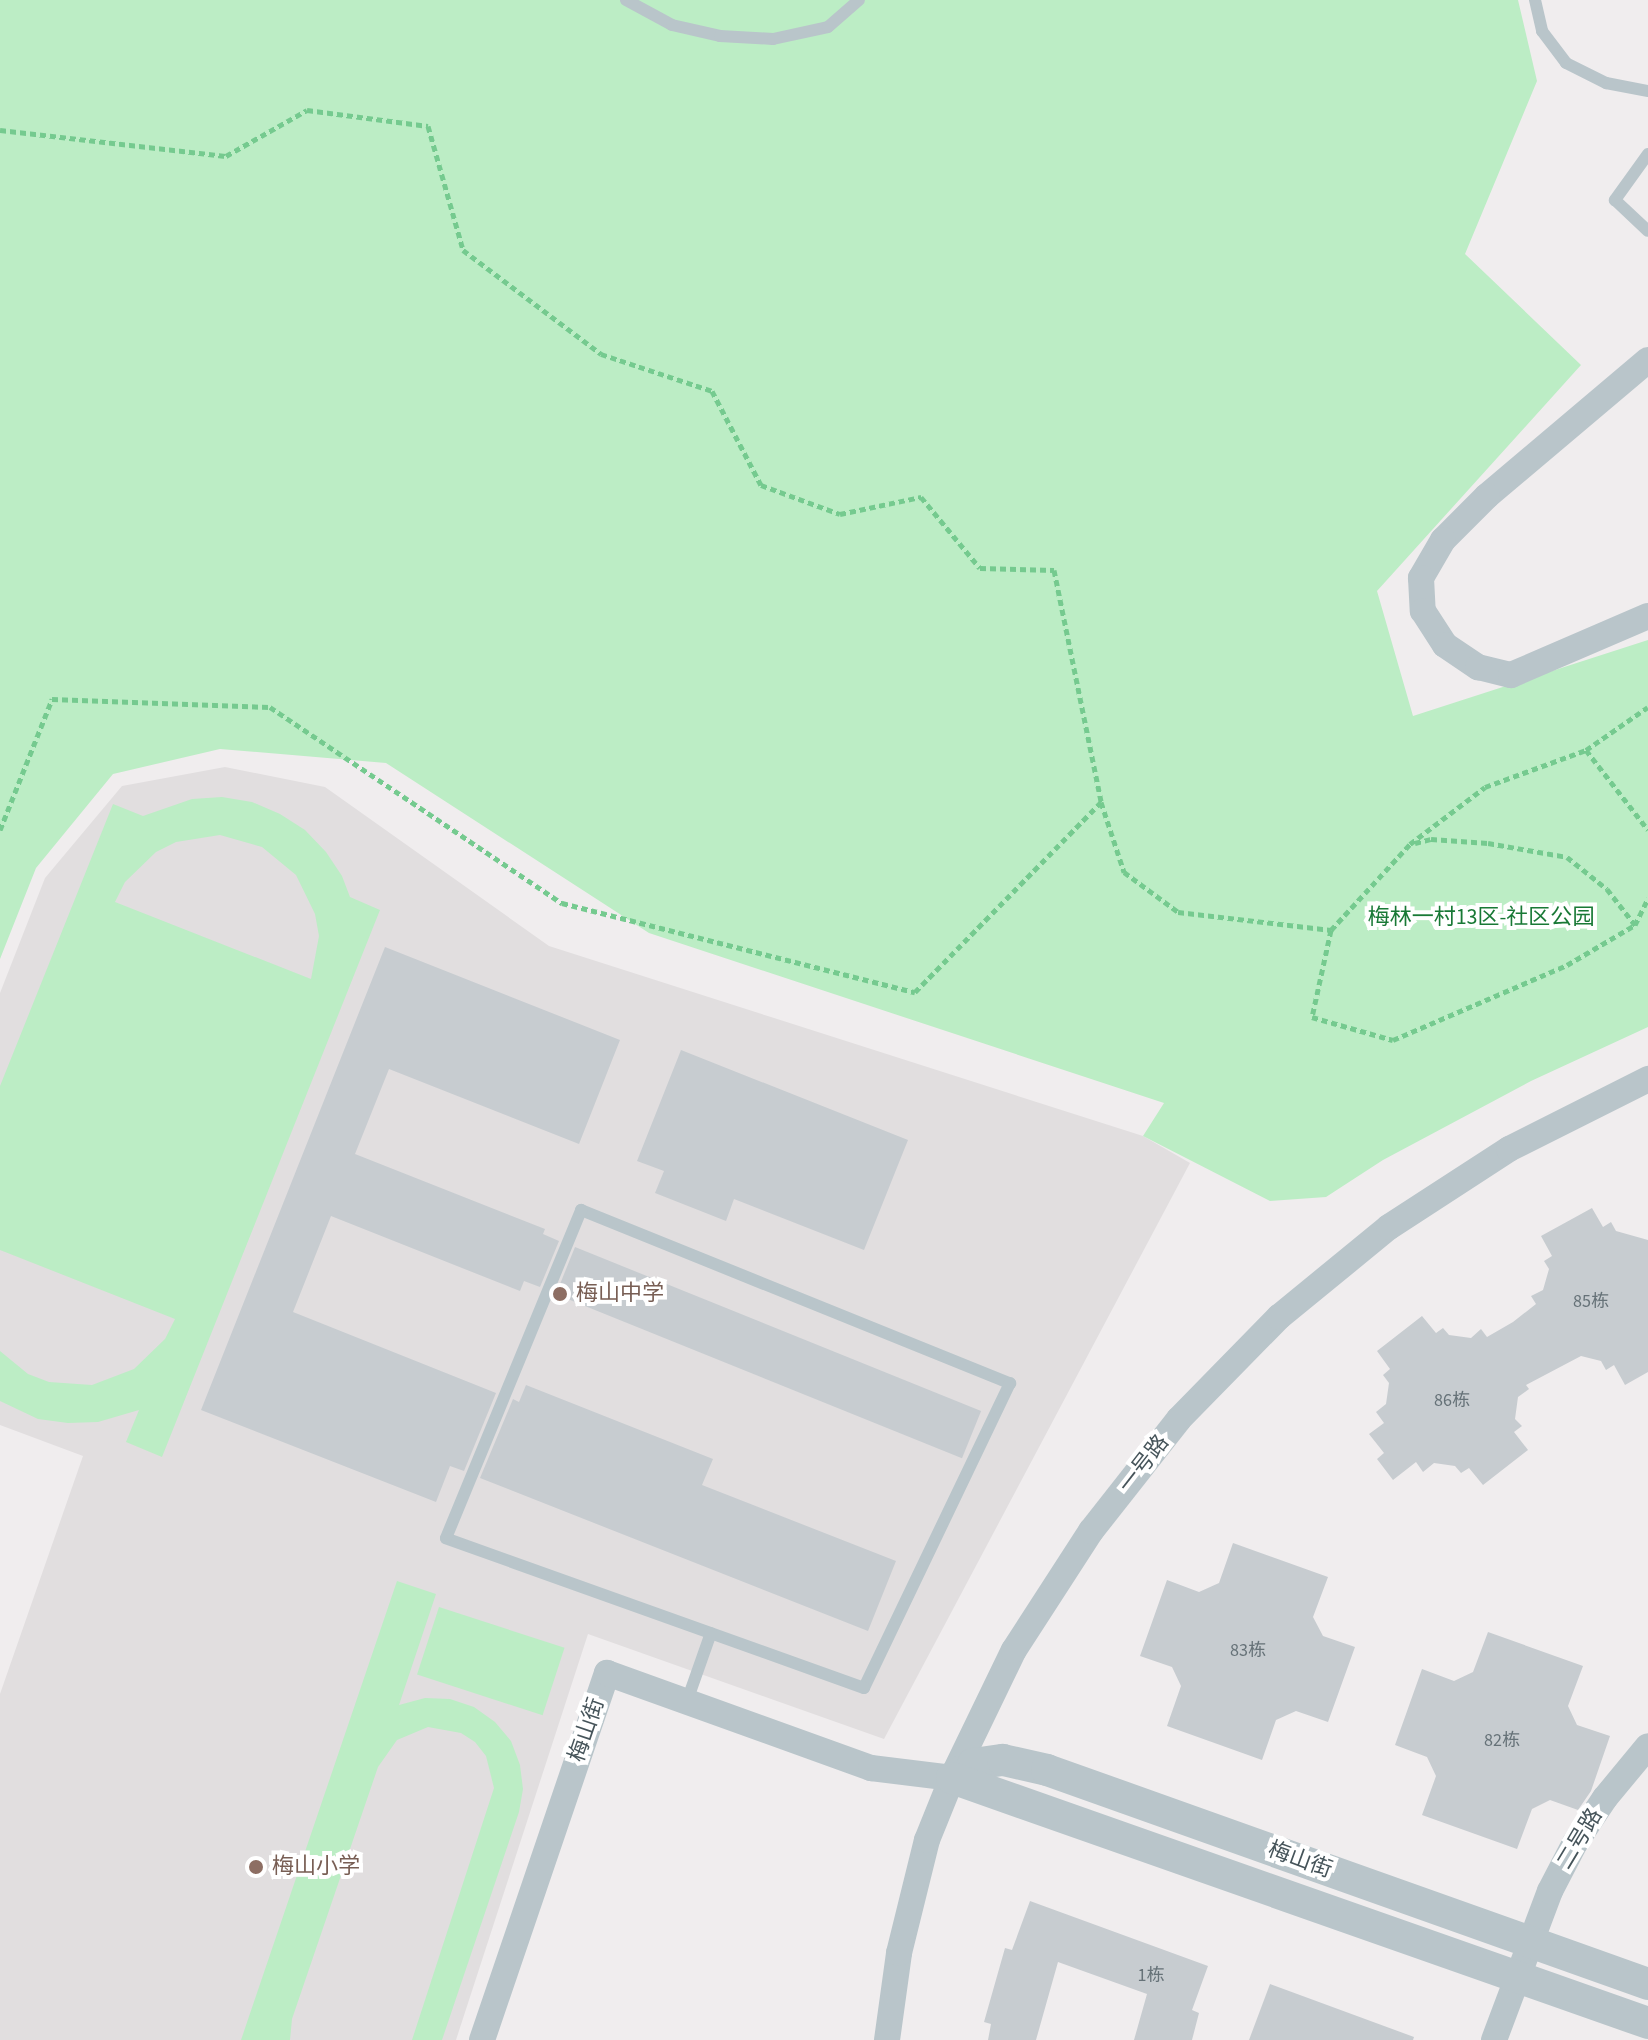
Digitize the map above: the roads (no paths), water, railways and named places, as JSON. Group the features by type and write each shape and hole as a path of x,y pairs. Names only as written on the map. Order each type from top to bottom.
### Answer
{"street":[{"path":"1648,360 1487,496 1443,540 1421,578 1423,611 1445,645 1478,667 1511,675 1648,616"},
{"name":"一号路","path":"887,2040 899,1953 927,1840 952,1778 1014,1650 1091,1531 1179,1419 1279,1317 1389,1227 1509,1149 1648,1079"},
{"name":"梅山街","path":"482,2040 607,1673 871,1768 952,1778 1648,2023"},
{"name":"二号路","path":"1494,2040 1530,1942 1575,1843 1605,1798 1648,1746"},
{"name":"梅山街","path":"952,1778 973,1764 1003,1760 1047,1770 1648,1984"}],"lane":[{"path":"626,0 672,25 720,36 773,39 828,27 859,0"},
{"path":"1535,0 1542,31 1566,63 1606,83 1648,91"},
{"path":"1648,154 1615,200 1648,231"},
{"path":"581,1210 1010,1383 864,1688 711,1633 446,1538 581,1210"},
{"path":"687,1701 711,1633"}],"place":[{"name":"梅山中学","path":"560,1294"},
{"name":"梅山小学","path":"256,1867"}],"park label":[{"name":"梅林一村13区-社区公园","path":"1481,918"}]}
